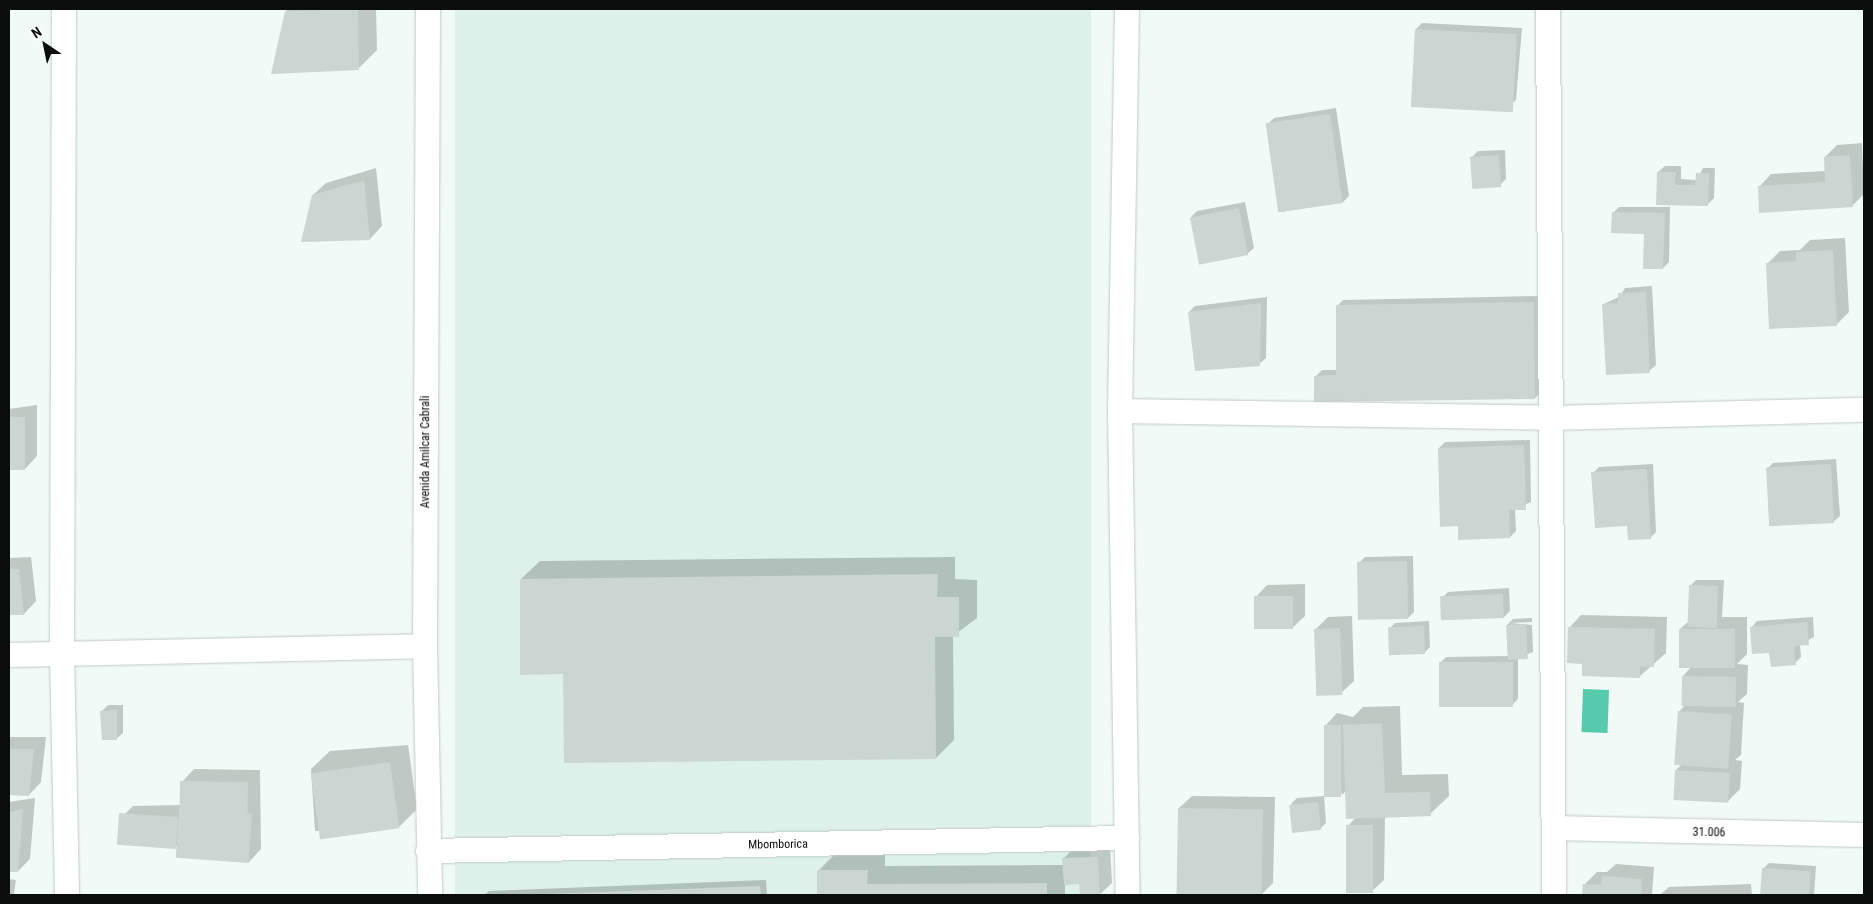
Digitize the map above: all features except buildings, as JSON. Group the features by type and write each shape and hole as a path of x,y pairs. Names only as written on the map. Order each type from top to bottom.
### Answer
{"street":[{"path":"64,9 62,653 67,895"},
{"name":"Avenida Amilcar Cabrali","path":"428,9 425,646 430,895"},
{"path":"1127,9 1120,411 1128,895"},
{"path":"1548,9 1554,895"},
{"path":"1120,411 1551,418 1864,410"},
{"path":"9,655 425,646"},
{"name":"31.006","path":"1554,828 1864,835"},
{"name":"Mbomborica","path":"428,852 1128,838"}],"shaded area":[{"path":"455,9 1091,9 1091,895 455,895"},
{"path":"1583,689 1609,690 1607,733 1581,732"}]}
